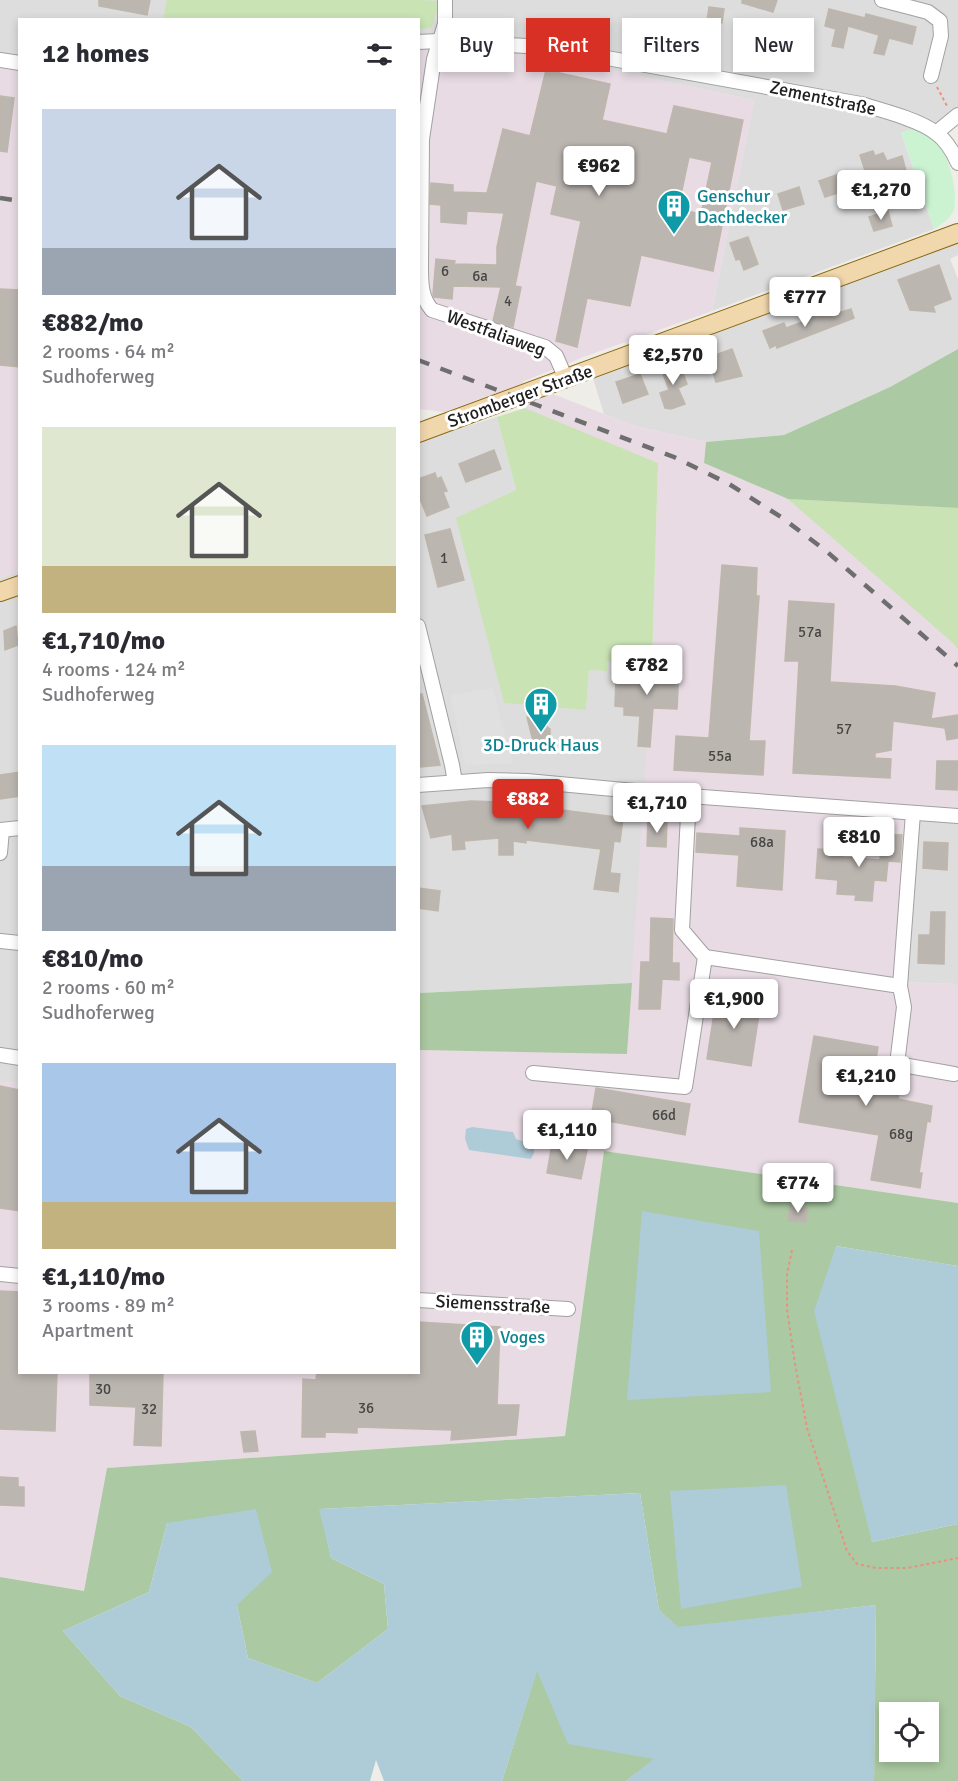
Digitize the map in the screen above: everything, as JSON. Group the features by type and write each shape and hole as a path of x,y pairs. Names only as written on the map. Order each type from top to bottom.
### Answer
{"main road":[{"name":"Stromberger Straße","path":"420,432 958,233"},
{"path":"0,592 18,586"}],"street":[{"name":"Westfaliaweg","path":"445,0 445,18"},
{"path":"882,0 928,12 940,21 941,36 931,76"},
{"name":"Westfaliaweg","path":"438,41 422,139 421,288 424,301 432,310 545,347 556,356 566,379"},
{"name":"Zementstraße","path":"420,42 438,41"},
{"name":"Zementstraße","path":"514,45 546,47 851,102 900,116 936,133 951,150 958,163"},
{"path":"0,60 18,63"},
{"path":"936,133 955,116"},
{"path":"420,634 455,782"},
{"path":"420,785 527,781 689,796 958,816"},
{"path":"689,796 682,930 705,957 900,986"},
{"path":"913,813 900,986 904,1007 897,1064 954,1074"},
{"path":"0,853 1,830 18,828"},
{"path":"0,941 18,943"},
{"path":"533,1072 685,1087 705,957"},
{"path":"0,1055 18,1058"},
{"path":"0,1274 18,1275"},
{"name":"Siemensstraße","path":"420,1300 568,1309"}],"path":[{"path":"931,76 955,116"},
{"path":"792,1250 788,1274 787,1309 795,1364 807,1428 847,1551 857,1564 876,1568 907,1568 958,1558"}],"shaded area":[{"path":"0,0 958,0 958,119 901,133 934,229 712,311 754,100 610,70 610,18 526,18 526,55 514,55 514,18 438,18 438,52 420,51 420,18 18,18 18,66 0,62"},
{"path":"438,50 438,72 514,72 514,54 526,55 526,72 610,72 610,70 754,100 712,311 586,356 522,382 635,426 706,442 704,463 788,499 958,508 958,808 908,805 900,982 958,984 958,1203 604,1151 565,1436 107,1468 84,1591 0,1577 0,1082 18,1082 18,1374 420,1374 420,1050 627,1053 652,664 658,463 490,395 445,412 420,409 420,51"},
{"path":"0,62 18,66 18,572 0,578"},
{"path":"958,244 958,255 950,259 958,279 958,349 890,387 784,435 706,442 635,426 604,414 592,375"},
{"path":"497,417 516,490 586,710 589,670 607,662 652,664 651,728 632,983 420,993 420,441"},
{"path":"18,571 18,1082 0,1082 0,578"},
{"path":"493,688 513,764 465,765 450,695"},
{"path":"908,804 958,808 958,984 900,982"}],"green space":[{"path":"167,0 441,1 431,28 420,29 420,18 163,18"},
{"path":"918,128 932,138 944,154 955,192 954,210 948,219 934,229 901,132"},
{"path":"958,349 958,508 788,499 704,463 706,442 784,435 890,387"},
{"path":"525,408 658,463 652,664 607,662 607,671 589,670 586,710 504,703 456,518 516,490 497,417"},
{"path":"788,499 958,508 958,649 953,643"},
{"path":"632,983 627,1054 420,1050 420,993"},
{"path":"604,1151 958,1203 958,1266 836,1246 872,1542 958,1524 958,1781 874,1781 876,1605 678,1628 659,1610 640,1493 320,1509 331,1558 384,1584 388,1629 317,1683 248,1658 237,1605 167,1523 149,1592 63,1631 120,1696 191,1727 243,1781 0,1781 0,1577 84,1591 107,1468 565,1436"},
{"path":"537,1670 655,1759 626,1781 502,1781"}],"water":[{"path":"472,1127 513,1132 516,1139 534,1145 534,1153 531,1159 469,1150 465,1139 466,1129"},
{"path":"642,1211 759,1231 771,1392 627,1400"},
{"path":"836,1246 958,1266 958,1524 872,1542 814,1311"},
{"path":"786,1485 802,1587 681,1609 670,1491"},
{"path":"640,1493 659,1610 678,1627 876,1605 874,1781 626,1781 654,1759 568,1744 537,1671 502,1781 384,1781 376,1760 370,1781 243,1781 191,1727 120,1696 63,1631 149,1592 167,1523 256,1509 272,1572 237,1605 248,1658 317,1683 388,1629 384,1584 331,1558 319,1509"}],"building":[{"path":"99,0 150,0 147,15 99,6"},
{"path":"742,0 777,0 773,12 742,3"},
{"path":"709,7 724,9 722,23 721,18 707,18"},
{"path":"829,9 865,18 866,14 916,27 912,44 889,38 884,55 874,53 879,35 848,26 843,48 832,46 836,29 825,26"},
{"path":"546,72 610,84 602,120 667,134 674,106 743,120 713,271 641,255 630,306 587,298 577,347 556,341 581,221 551,214 557,186 536,181 515,286 521,287 513,327 493,321 501,287 453,286 452,299 434,297 436,259 455,261 454,264 497,265 497,247 504,213 467,211 466,224 441,222 441,205 430,204 431,183 453,185 453,192 487,193 503,129 530,136","holes":["689,157 712,162 701,214 678,209"]},
{"path":"0,96 14,98 7,152 0,151"},
{"path":"873,151 875,156 883,153 887,161 902,156 906,171 869,183 860,155"},
{"path":"839,174 844,191 825,197 819,181"},
{"path":"799,187 804,204 783,210 778,194"},
{"path":"888,211 892,226 874,231 869,217"},
{"path":"748,237 758,264 744,270 740,259 736,260 730,243"},
{"path":"939,265 951,299 933,306 935,312 910,310 898,280"},
{"path":"0,289 18,290 18,367 0,365"},
{"path":"851,309 854,318 777,348 776,345 770,348 763,331 784,323 786,328 808,320 806,316 824,310 826,317"},
{"path":"732,349 742,376 716,382 712,370 709,372 704,359"},
{"path":"679,362 687,384 678,388 685,404 671,409 665,408 660,393 669,390 661,368"},
{"path":"640,374 648,394 623,403 616,382"},
{"path":"494,450 501,469 466,482 459,464"},
{"path":"435,473 437,479 441,477 447,491 443,492 449,507 427,516 420,499 420,478"},
{"path":"450,529 464,580 438,587 425,535"},
{"path":"722,565 757,568 756,596 759,596 749,741 765,741 763,775 674,770 676,736 709,738"},
{"path":"789,601 834,604 830,682 895,686 935,693 931,719 958,715 958,738 947,740 945,728 893,721 891,750 875,753 875,758 891,759 890,778 793,773 799,661 785,661"},
{"path":"16,626 18,645 5,650 4,631"},
{"path":"636,664 653,682 654,666 679,667 677,709 653,708 650,747 638,746 640,716 624,715 624,707 615,706 616,679 620,679"},
{"path":"420,694 422,694 440,765 421,767"},
{"name":"3D-Druck Haus","path":"547,714 550,736 545,743 534,745 527,717"},
{"path":"937,761 958,761 957,790 936,789"},
{"path":"18,772 18,796 0,799 0,775"},
{"path":"471,801 501,802 623,818 620,842 614,841 610,873 620,874 618,892 594,889 601,849 526,840 526,843 513,841 513,855 499,855 499,838 464,841 465,849 453,850 452,834 431,838 422,806"},
{"path":"648,820 667,821 666,847 647,846"},
{"path":"740,828 785,831 782,890 737,886 739,855 696,852 697,833 740,836"},
{"path":"882,834 902,835 900,862 888,861 886,881 874,880 872,901 855,900 856,895 837,894 838,880 816,878 818,849 844,851 843,857 880,860"},
{"path":"924,842 948,843 947,870 923,868"},
{"path":"420,888 440,891 438,911 420,908"},
{"path":"931,912 945,912 944,964 918,963 919,935 930,935"},
{"path":"651,918 673,919 672,963 679,963 679,980 662,979 660,1009 639,1009 641,962 650,962"},
{"path":"717,994 761,1001 751,1066 707,1059"},
{"path":"814,1036 878,1047 874,1071 901,1075 898,1099 932,1106 930,1122 927,1121 919,1173 922,1173 920,1188 871,1180 879,1135 799,1122"},
{"path":"0,1086 18,1090 18,1211 0,1208"},
{"path":"596,1088 690,1104 685,1135 591,1118"},
{"path":"552,1144 587,1150 581,1179 547,1173"},
{"path":"790,1206 807,1208 806,1222 788,1221"},
{"path":"0,1291 18,1292 18,1374 57,1374 55,1431 0,1429"},
{"path":"420,1322 500,1327 497,1405 519,1405 516,1435 451,1440 452,1430 357,1427 357,1433 325,1432 325,1437 302,1437 303,1379 316,1380 317,1374 420,1374"},
{"path":"90,1374 163,1374 161,1446 134,1445 136,1407 90,1405"},
{"path":"255,1431 258,1451 244,1452 241,1432"},
{"path":"0,1477 18,1478 18,1487 24,1487 24,1506 0,1505"}],"railway":[{"path":"0,198 18,201"},
{"path":"420,361 674,457 729,484 781,517 825,550 958,666"}],"place":[{"name":"Genschur Dachdecker","path":"674,235"},
{"name":"3D-Druck Haus","path":"541,733"},
{"name":"Voges","path":"477,1366"}]}
